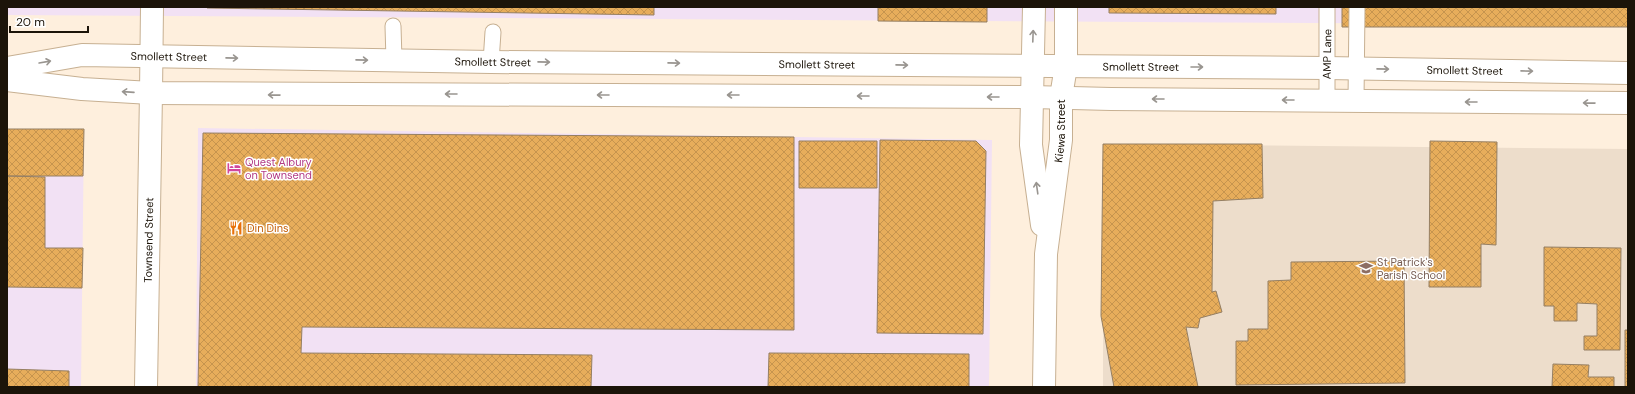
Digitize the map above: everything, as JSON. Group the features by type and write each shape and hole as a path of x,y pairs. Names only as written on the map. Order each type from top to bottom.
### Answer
{"street":[{"path":"151,57 152,7"},
{"path":"1032,66 1034,7"},
{"name":"Kiewa Street","path":"1044,387 1046,254 1060,140 1061,97 1066,66 1066,7"},
{"name":"Smollett Street","path":"7,68 82,55 492,62 1356,68 1628,73"},
{"name":"Townsend Street","path":"146,387 151,57"},
{"path":"393,93 394,60"},
{"path":"490,94 492,62"},
{"name":"Kiewa Street","path":"1032,66 1031,145 1046,254"},
{"path":"7,80 82,89 151,93 314,95 393,93 1032,96 1111,99 1628,103"}],"lane":[{"name":"AMP Lane","path":"1327,7 1327,100"},
{"path":"1356,101 1357,7"},
{"path":"393,26 394,60"},
{"path":"492,62 493,32"}],"shaded area":[{"path":"7,7 1628,7 1628,25 7,15"},
{"path":"198,128 992,140 989,387 196,387"},
{"path":"7,129 84,129 81,387 7,387"},
{"name":"St Patrick's Parish School","path":"1103,144 1628,149 1628,387 1103,387"}],"building":[{"path":"654,7 654,15 207,8"},
{"path":"878,7 987,7 987,22 878,21"},
{"path":"1109,7 1276,7 1276,14 1109,13"},
{"path":"1342,7 1628,7 1628,27 1342,27"},
{"path":"7,129 84,129 83,176 7,176"},
{"path":"203,133 794,137 794,330 302,327 301,353 592,355 591,387 198,387"},
{"path":"880,140 976,141 986,151 983,334 877,333"},
{"path":"799,141 877,141 877,188 799,188"},
{"path":"1430,141 1497,142 1496,245 1481,244 1481,287 1429,287"},
{"path":"1103,144 1262,144 1263,198 1213,201 1212,292 1216,291 1222,312 1200,318 1198,328 1186,327 1198,387 1114,387 1101,316"},
{"path":"7,176 45,177 45,248 83,248 82,288 7,287"},
{"path":"1544,247 1621,248 1620,350 1584,350 1584,336 1597,336 1597,304 1577,303 1577,321 1554,321 1554,306 1544,306"},
{"path":"1404,261 1405,383 1236,385 1236,341 1248,341 1248,329 1268,329 1268,281 1291,280 1291,262"},
{"path":"1625,330 1628,330 1628,387 1625,387"},
{"path":"769,353 969,354 969,387 768,387"},
{"path":"1553,364 1589,365 1588,377 1614,377 1614,387 1552,387"},
{"path":"7,369 69,371 69,387 7,387"}],"place":[{"name":"Quest Albury on Townsend","path":"234,168"},
{"name":"Din Dins","path":"236,228"},
{"name":"St Patrick's Parish School","path":"1366,268"}]}
